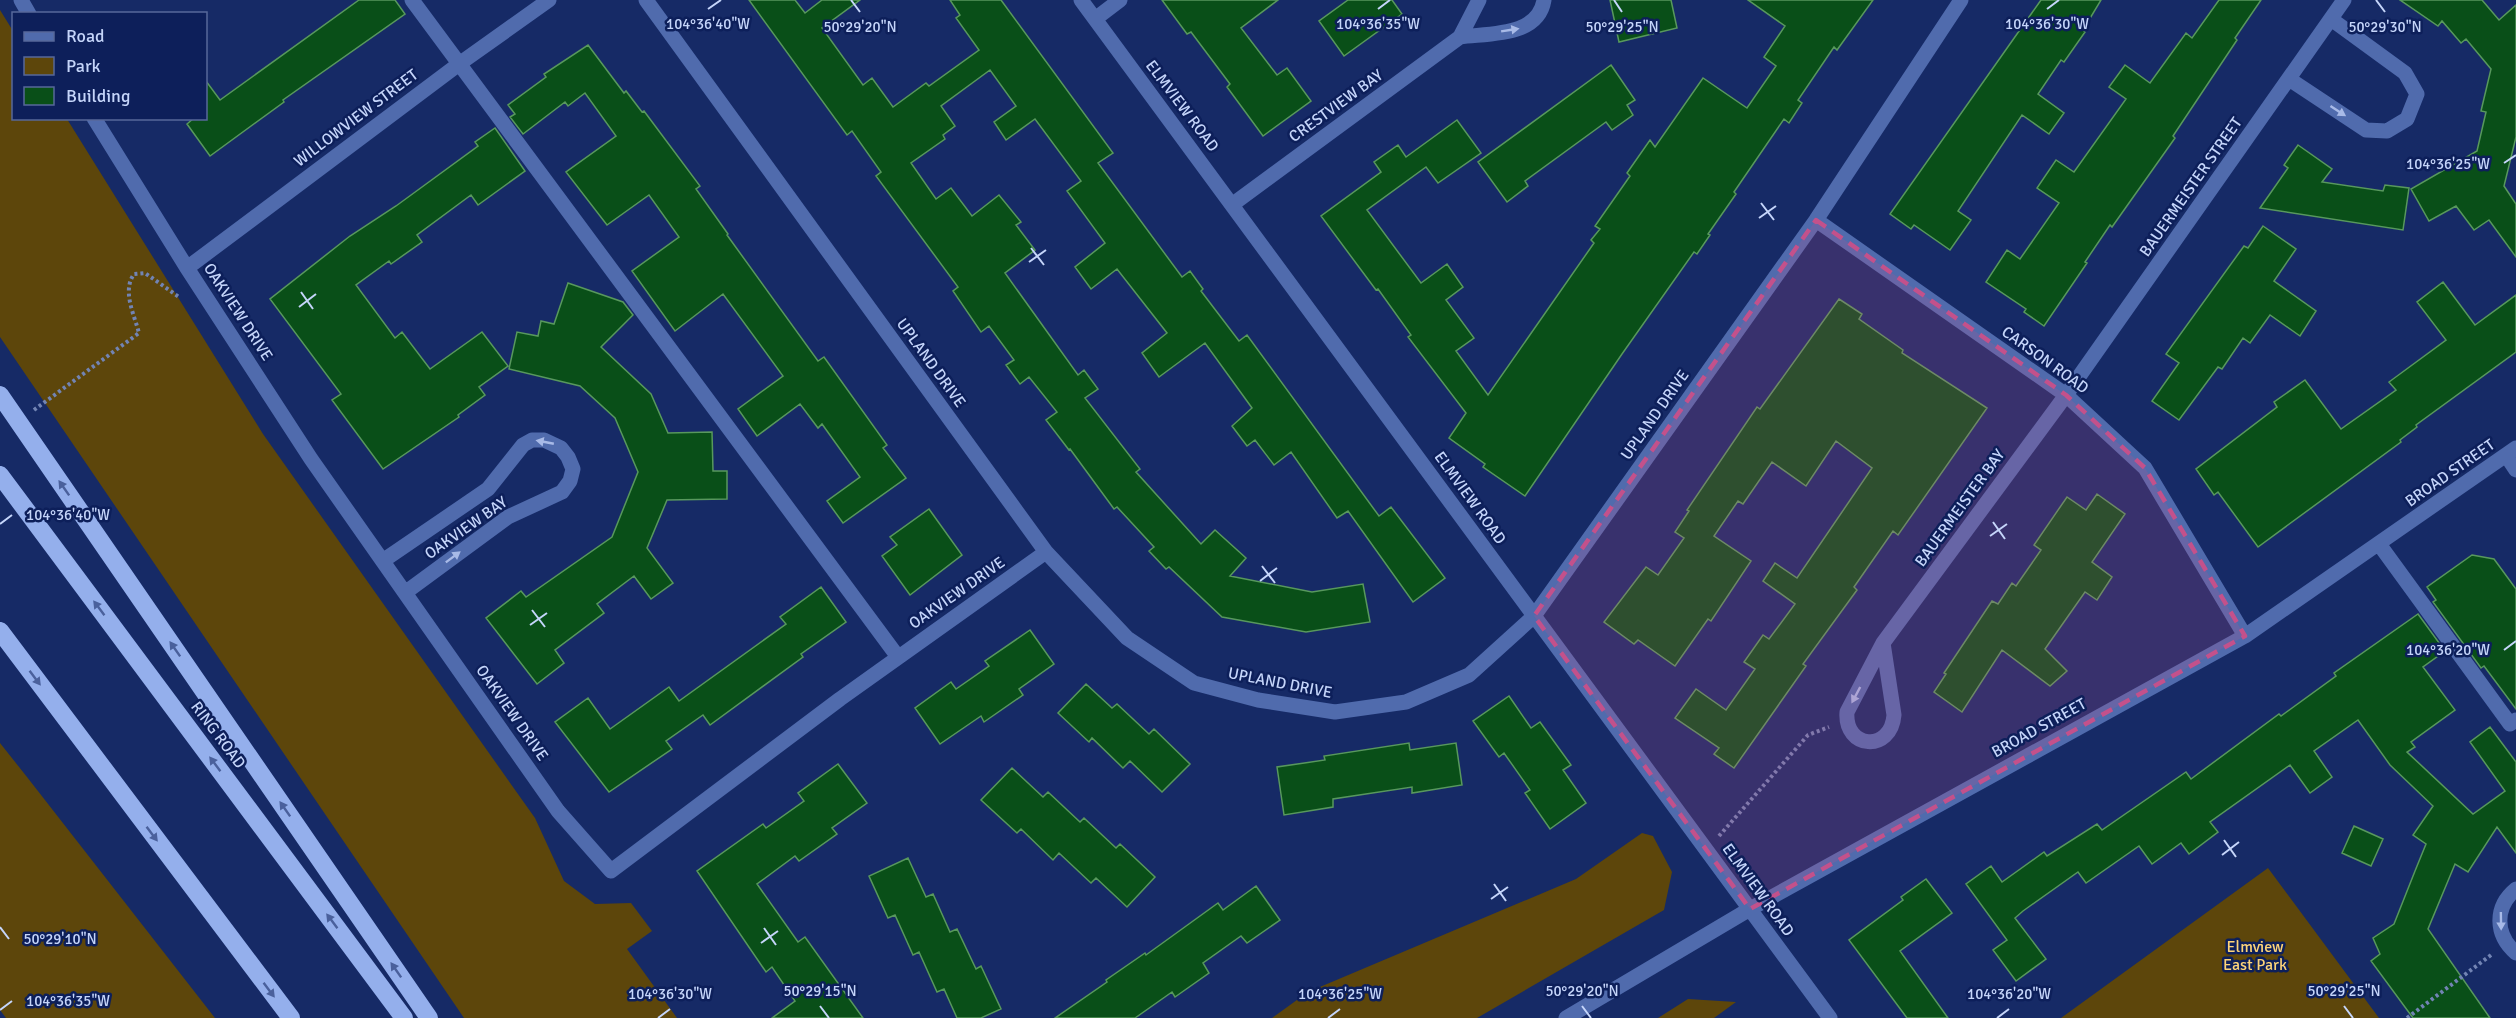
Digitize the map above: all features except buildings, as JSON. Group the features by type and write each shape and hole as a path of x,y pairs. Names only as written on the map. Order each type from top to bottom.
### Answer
{"highway":[{"path":"0,395 429,1018"},
{"name":"RING ROAD","path":"0,475 404,1018"},
{"path":"0,631 291,1018"}],"street":[{"path":"412,0 898,657"},
{"name":"WILLOWVIEW STREET","path":"187,268 459,64 549,0"},
{"name":"UPLAND DRIVE","path":"646,0 1046,552 1127,638 1194,683 1258,700 1335,712 1406,702 1469,675 1534,616 1816,220 1961,0"},
{"name":"ELMVIEW ROAD","path":"1081,0 1830,1018"},
{"path":"1095,19 1120,0"},
{"name":"CRESTVIEW BAY","path":"1233,204 1460,37 1479,0"},
{"name":"CRESTVIEW BAY","path":"1460,37 1527,26 1542,11 1544,0"},
{"name":"BAUERMEISTER STREET","path":"2066,395 2344,0"},
{"path":"2289,79 2366,130 2387,131 2407,119 2417,94 2405,73 2331,19"},
{"name":"OAKVIEW DRIVE","path":"95,120 187,268 311,459 558,811 611,871 898,657 1046,552"},
{"name":"CARSON ROAD","path":"1816,220 2066,395 2145,468 2245,636"},
{"name":"BAUERMEISTER BAY","path":"1846,721 1847,712 1883,643 2066,395"},
{"name":"OAKVIEW BAY","path":"384,560 488,489 523,445 532,440 544,440 561,448 568,457 573,469 570,481 562,492 508,516 406,592"},
{"path":"2511,452 2516,470"},
{"name":"BROAD STREET","path":"1566,1018 1750,909 2245,636 2511,452"},
{"path":"2379,544 2510,724 2516,720"},
{"path":"1846,721 1849,730 1864,741 1873,742 1889,733 1894,715 1883,643"},
{"path":"2511,949 2501,933 2499,921 2506,899 2516,889"}],"path":[{"path":"28,414 139,333 129,293 129,282 134,274 145,273 184,300 201,289"},
{"path":"1707,850 1808,735 1846,721"},
{"path":"2407,1018 2511,949"}],"highlighted area":[{"path":"1816,220 2066,395 2145,468 2245,636 1750,909 1534,616"}],"green space":[{"path":"0,10 12,29 12,120 68,120 263,434 535,818 564,881 595,904 631,903 652,931 627,949 677,1018 464,1018 0,337"},
{"path":"0,743 215,1018 6,1018 0,1010"},
{"path":"1642,833 1653,836 1672,872 1664,910 1477,1018 1272,1018 1308,992 1576,879"},
{"name":"Elmview East Park","path":"2268,868 2379,1018 2061,1018"},
{"path":"1688,999 1736,1002 1714,1018 1658,1018"}]}
